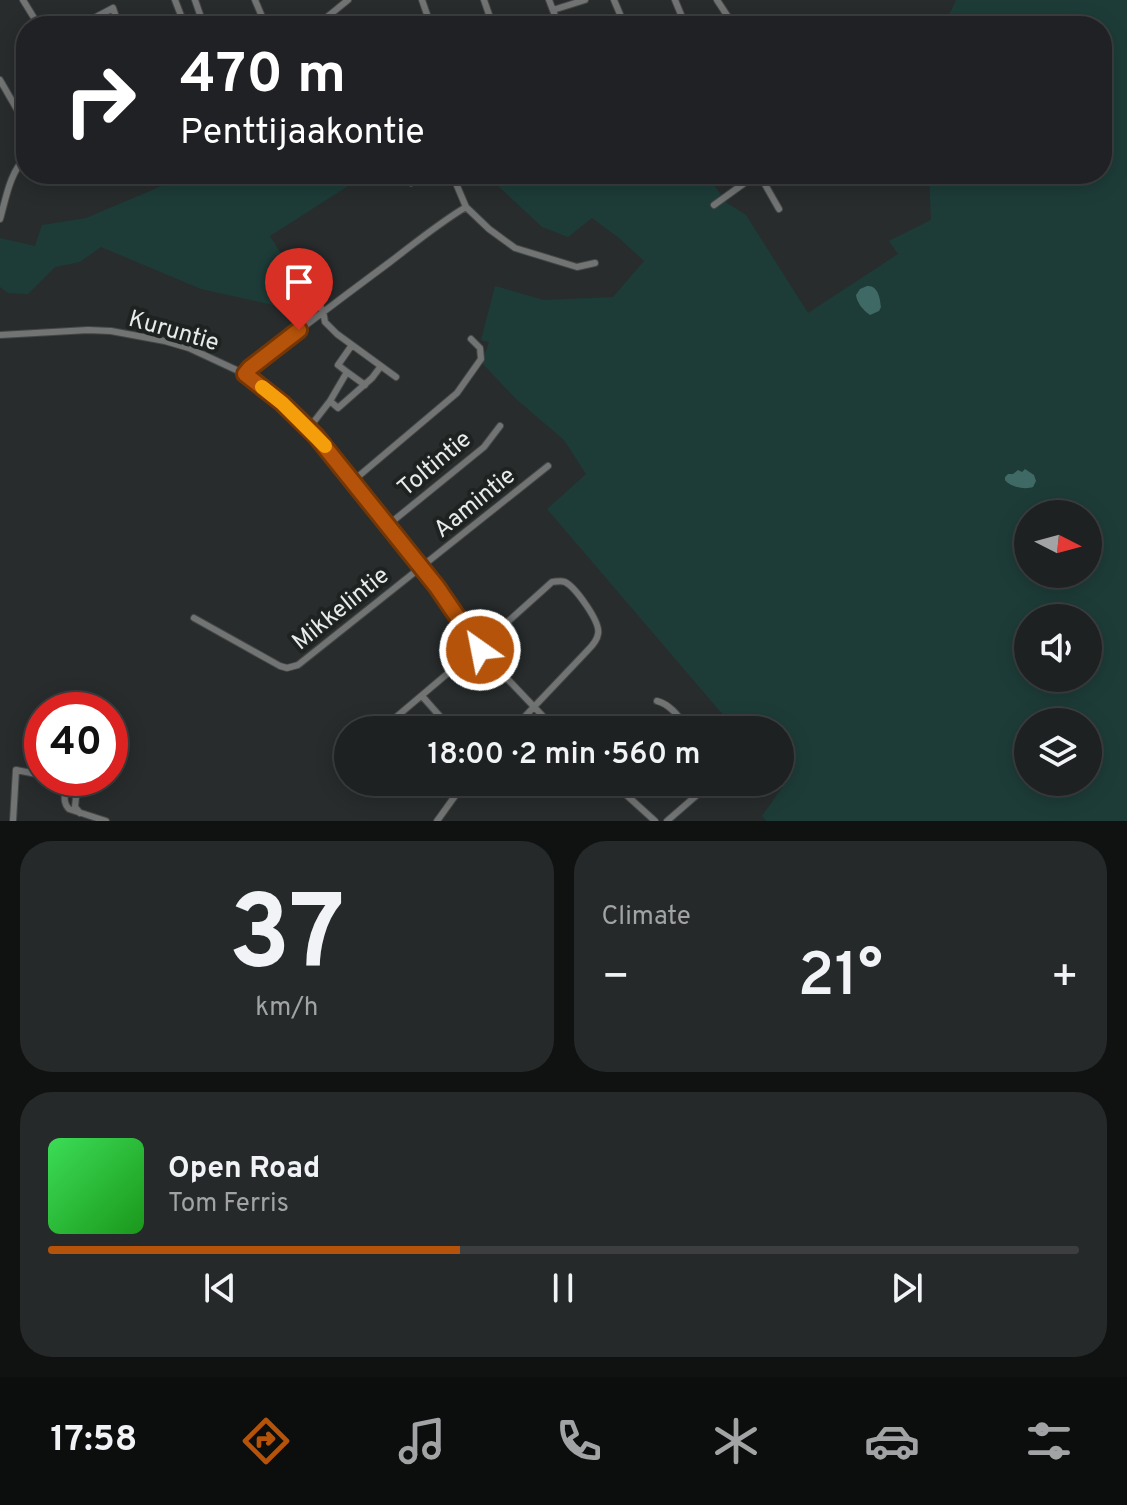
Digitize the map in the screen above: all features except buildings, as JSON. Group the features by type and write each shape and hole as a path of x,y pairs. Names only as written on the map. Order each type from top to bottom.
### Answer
{"street":[{"path":"328,16 348,0"},
{"path":"549,0 555,16"},
{"path":"553,10 585,0"},
{"path":"98,16 113,8 116,16"},
{"path":"0,80 16,108"},
{"path":"0,219 16,170"},
{"path":"456,184 466,207 515,248 577,267 595,263"},
{"path":"714,205 744,184"},
{"path":"764,184 779,209"},
{"path":"245,374 323,311 466,207"},
{"path":"290,260 323,311 325,322 396,377"},
{"name":"Kuruntie","path":"0,335 88,330 120,332 189,348 245,374 309,428 354,480 452,607 480,650 542,716"},
{"path":"354,480 457,393 481,359 480,348 471,339"},
{"path":"352,345 338,365 365,385"},
{"path":"330,401 338,408 365,385 381,366"},
{"path":"309,428 347,372"},
{"name":"Toltintie","path":"388,525 484,447 500,426"},
{"name":"Aamintie","path":"421,567 548,466"},
{"name":"Mikkelintie","path":"194,618 280,666 292,668 421,567"},
{"path":"503,626 552,582 560,581 566,583 595,617 599,630 588,650 525,716"},
{"path":"398,716 460,663"},
{"path":"422,696 440,716"},
{"path":"657,701 665,703 677,716"},
{"path":"13,821 16,770 24,772"},
{"path":"65,796 65,805 69,809 106,821"},
{"path":"76,796 75,807 80,813"},
{"path":"437,821 455,796"},
{"path":"627,796 655,821"},
{"path":"667,821 696,796"}],"shaded area":[{"path":"956,0 1127,0 1127,821 766,821 762,816 776,796 794,796 794,716 724,716 547,509 586,474 564,440 516,399 482,363 489,342 481,340 495,286 544,300 613,297 644,261 592,218 568,237 542,227 496,184 713,184 727,203 746,215 808,313 898,254 889,241 931,220 929,184 1112,184 1112,16 946,16"},
{"path":"166,184 351,184 270,236 309,298 277,306 201,289 101,247 80,262 55,267 28,294 8,293 0,287 0,238 35,246 42,225 86,218"},
{"path":"867,286 876,290 881,307 870,315 856,295"},
{"path":"1025,469 1034,475 1036,481 1033,487 1018,487 1005,480 1008,474"}],"slow traffic":[{"path":"262,387 325,446"}],"route":[{"path":"299,330 245,374 282,403 316,436 354,480 452,607 480,650"}]}
